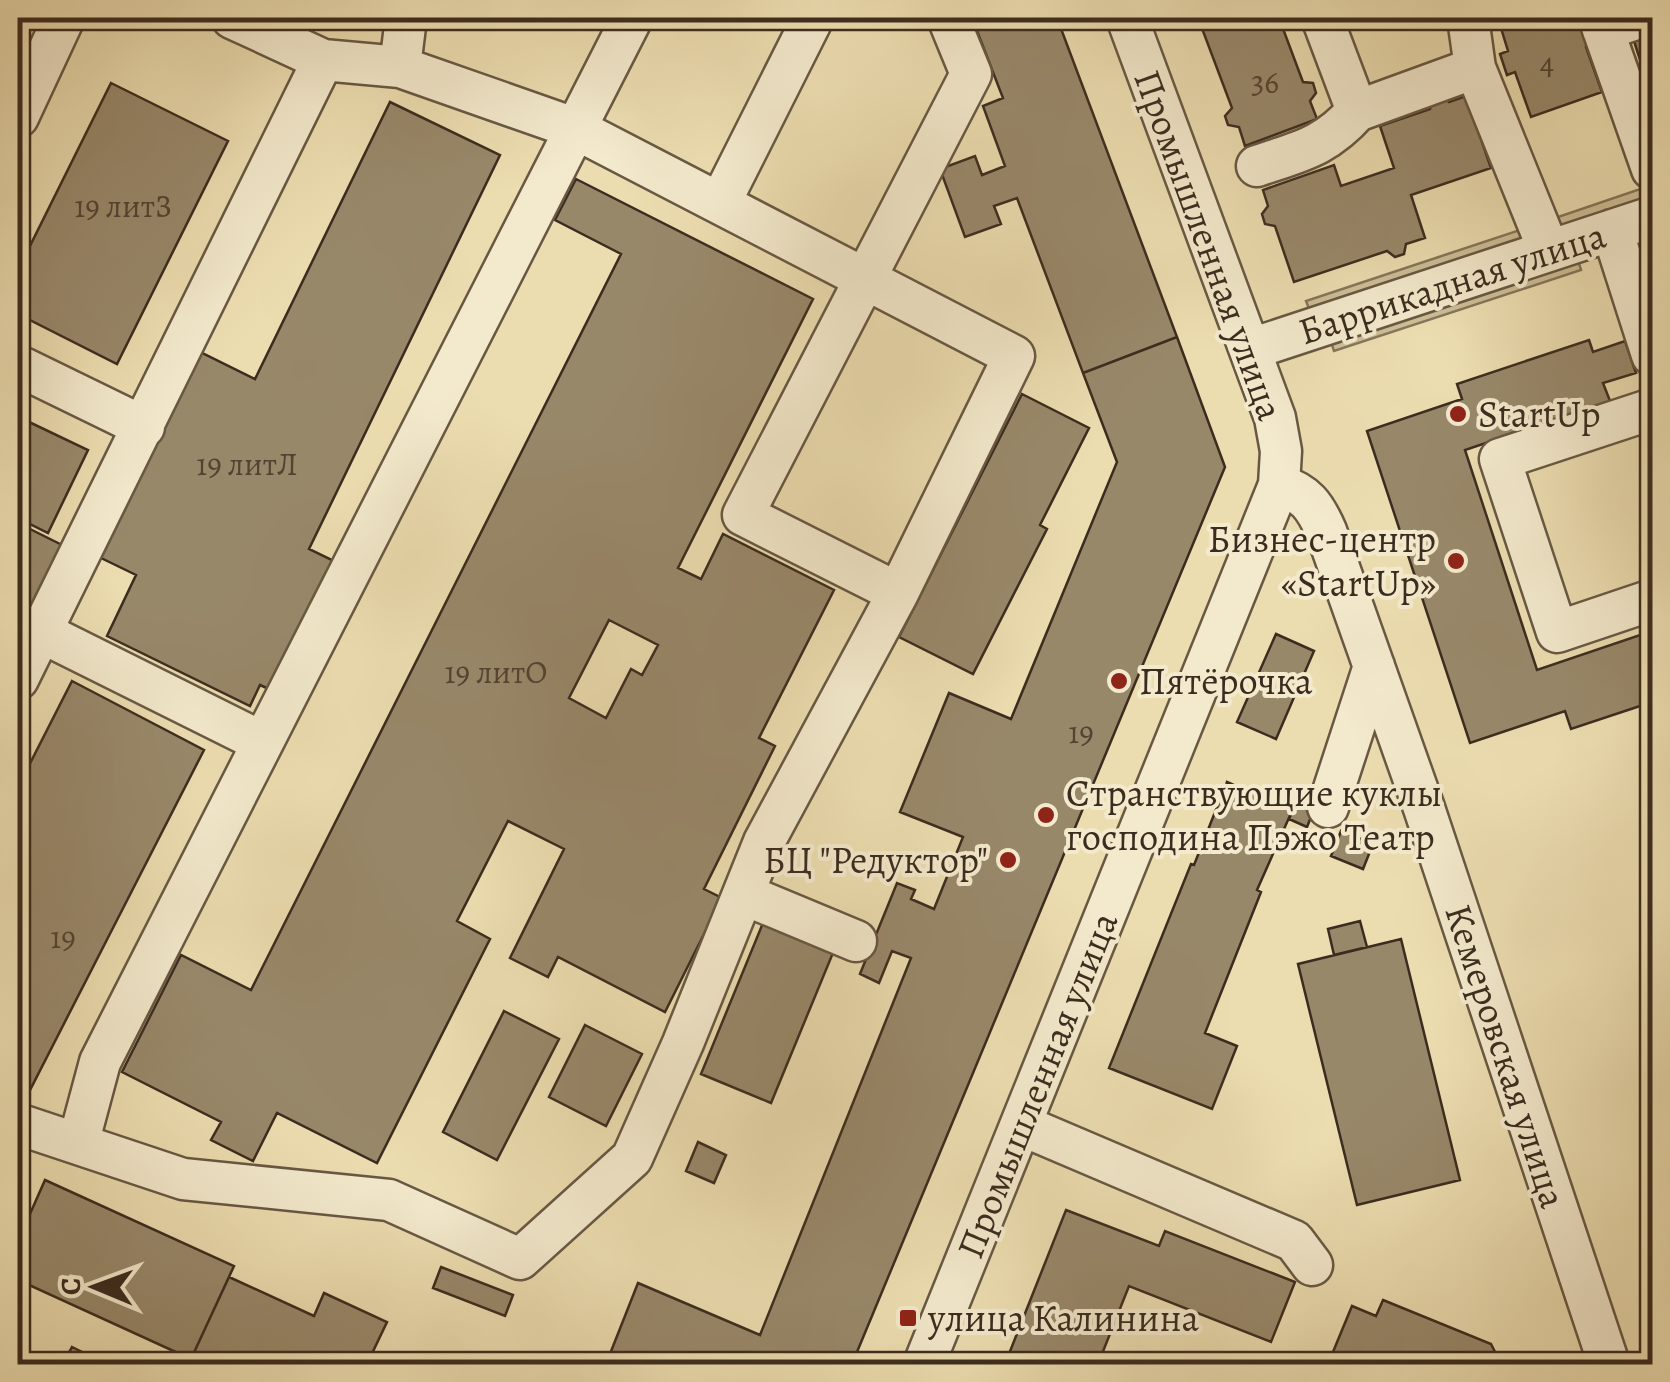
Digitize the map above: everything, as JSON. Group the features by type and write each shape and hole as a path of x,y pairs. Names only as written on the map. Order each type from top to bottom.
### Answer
{"street":[{"path":"18,117 64,18"},
{"path":"18,1124 183,1179 389,1200 520,1259 632,1158 764,842 898,593 1014,356 574,128 400,67 324,60 232,18"},
{"path":"400,67 406,18"},
{"path":"78,1144 100,1062 632,18"},
{"path":"720,203 813,18"},
{"path":"898,593 743,515 971,74 948,18"},
{"name":"Промышленная улица","path":"924,1364 1279,485 1281,451 1276,418 1127,18"},
{"path":"1322,18 1357,111"},
{"path":"1468,18 1475,68 1549,251"},
{"path":"1614,22 1652,169"},
{"path":"18,679 324,60"},
{"path":"1257,166 1314,147 1336,134 1357,111 1475,68"},
{"name":"Баррикадная улица","path":"1251,350 1652,217"},
{"path":"1612,230 1652,356"},
{"path":"23,368 144,427"},
{"path":"1652,409 1500,459 1556,632 1652,600"},
{"name":"Кемеровская улица","path":"1279,485 1300,491 1316,507 1424,808 1608,1364"},
{"path":"41,632 262,742"},
{"path":"1328,807 1374,666"},
{"path":"743,894 856,941"},
{"path":"1021,1125 1294,1241 1312,1265"}],"shaded area":[{"path":"1646,187 1650,198 1558,229 1555,218"},
{"path":"1526,228 1530,239 1310,311 1306,301"},
{"path":"1578,260 1581,270 1334,351 1331,342"}],"building":[{"path":"972,18 1057,18 1177,337 1083,373 1017,198 994,206 1001,224 965,237 940,169 975,156 982,175 1005,166 983,106 1003,98"},
{"path":"1189,18 1279,18 1303,82 1313,83 1316,93 1310,101 1317,119 1245,146 1239,127 1228,125 1225,116 1232,108 1200,23"},
{"path":"1530,18 1576,18 1579,26 1587,24 1595,44 1586,47 1602,92 1531,117 1515,72 1507,75 1500,54 1508,51 1501,28"},
{"path":"1652,25 1652,97 1634,41 1650,35"},
{"path":"111,83 228,141 117,364 18,314 18,270"},
{"path":"1441,95 1449,102 1466,96 1491,168 1411,195 1425,238 1406,244 1404,254 1395,257 1387,251 1294,282 1275,226 1265,224 1262,214 1268,206 1263,190 1334,165 1341,186 1394,168 1380,126 1430,109 1432,99"},
{"path":"390,102 500,155 309,549 334,561 271,690 260,685 250,706 107,636 136,575 99,557 198,351 255,379"},
{"path":"576,179 813,299 678,568 701,579 723,534 834,590 759,738 775,746 704,889 722,898 665,1012 558,957 548,977 510,958 564,849 508,821 457,921 490,939 377,1163 277,1113 253,1161 211,1140 221,1122 122,1072 181,955 251,990 621,254 555,220","holes":["609,620 658,645 642,675 631,669 606,718 569,698"]},
{"name":"БЦ \"Редуктор\"","path":"1177,337 1225,467 852,1364 606,1364 638,1283 760,1335 911,958 892,951 879,983 860,974 897,883 915,890 911,899 934,909 963,837 900,812 949,693 1011,719 1117,462 1083,373"},
{"name":"Бизнес-центр «StartUp»","path":"1589,340 1593,352 1625,341 1636,373 1603,383 1610,401 1465,450 1537,670 1652,631 1652,702 1571,729 1565,711 1470,743 1367,431 1462,399 1457,384"},
{"path":"1022,394 1089,428 1040,525 1047,529 973,674 899,637"},
{"path":"27,421 88,450 48,533 18,518 18,430 22,432"},
{"path":"18,523 68,548 18,650"},
{"path":"1276,634 1314,651 1276,739 1237,722"},
{"path":"72,681 204,750 29,1092 18,1087 18,787"},
{"path":"1227,782 1292,811 1257,890 1261,892 1205,1033 1237,1046 1212,1109 1109,1068"},
{"path":"1299,795 1317,802 1307,827 1289,819"},
{"path":"1341,831 1373,844 1363,869 1331,856"},
{"path":"765,918 835,948 771,1103 701,1074"},
{"path":"1360,921 1367,947 1334,955 1328,929"},
{"path":"1401,939 1460,1180 1357,1205 1298,964"},
{"path":"504,1011 559,1039 497,1160 443,1132"},
{"path":"585,1025 642,1054 606,1126 549,1097"},
{"path":"698,1142 726,1155 714,1183 686,1171"},
{"path":"45,1180 234,1266 191,1359 18,1280 18,1241"},
{"path":"1066,1210 1159,1246 1165,1231 1295,1282 1271,1342 1129,1286 1098,1364 1005,1364"},
{"path":"441,1267 513,1295 505,1316 433,1288"},
{"path":"229,1277 314,1316 324,1293 387,1322 367,1364 203,1364 191,1359"},
{"path":"1383,1300 1491,1344 1501,1364 1328,1364 1352,1306 1376,1316"},
{"path":"72,1347 107,1364 63,1364"}],"place":[{"name":"StartUp","path":"1458,414"},
{"name":"Бизнес-центр «StartUp»","path":"1456,561"},
{"name":"Пятёрочка","path":"1119,681"},
{"name":"Странствующие куклы господина Пэжо Театр","path":"1046,815"},
{"name":"БЦ \"Редуктор\"","path":"1008,860"},
{"name":"улица Калинина","path":"908,1318"}]}
